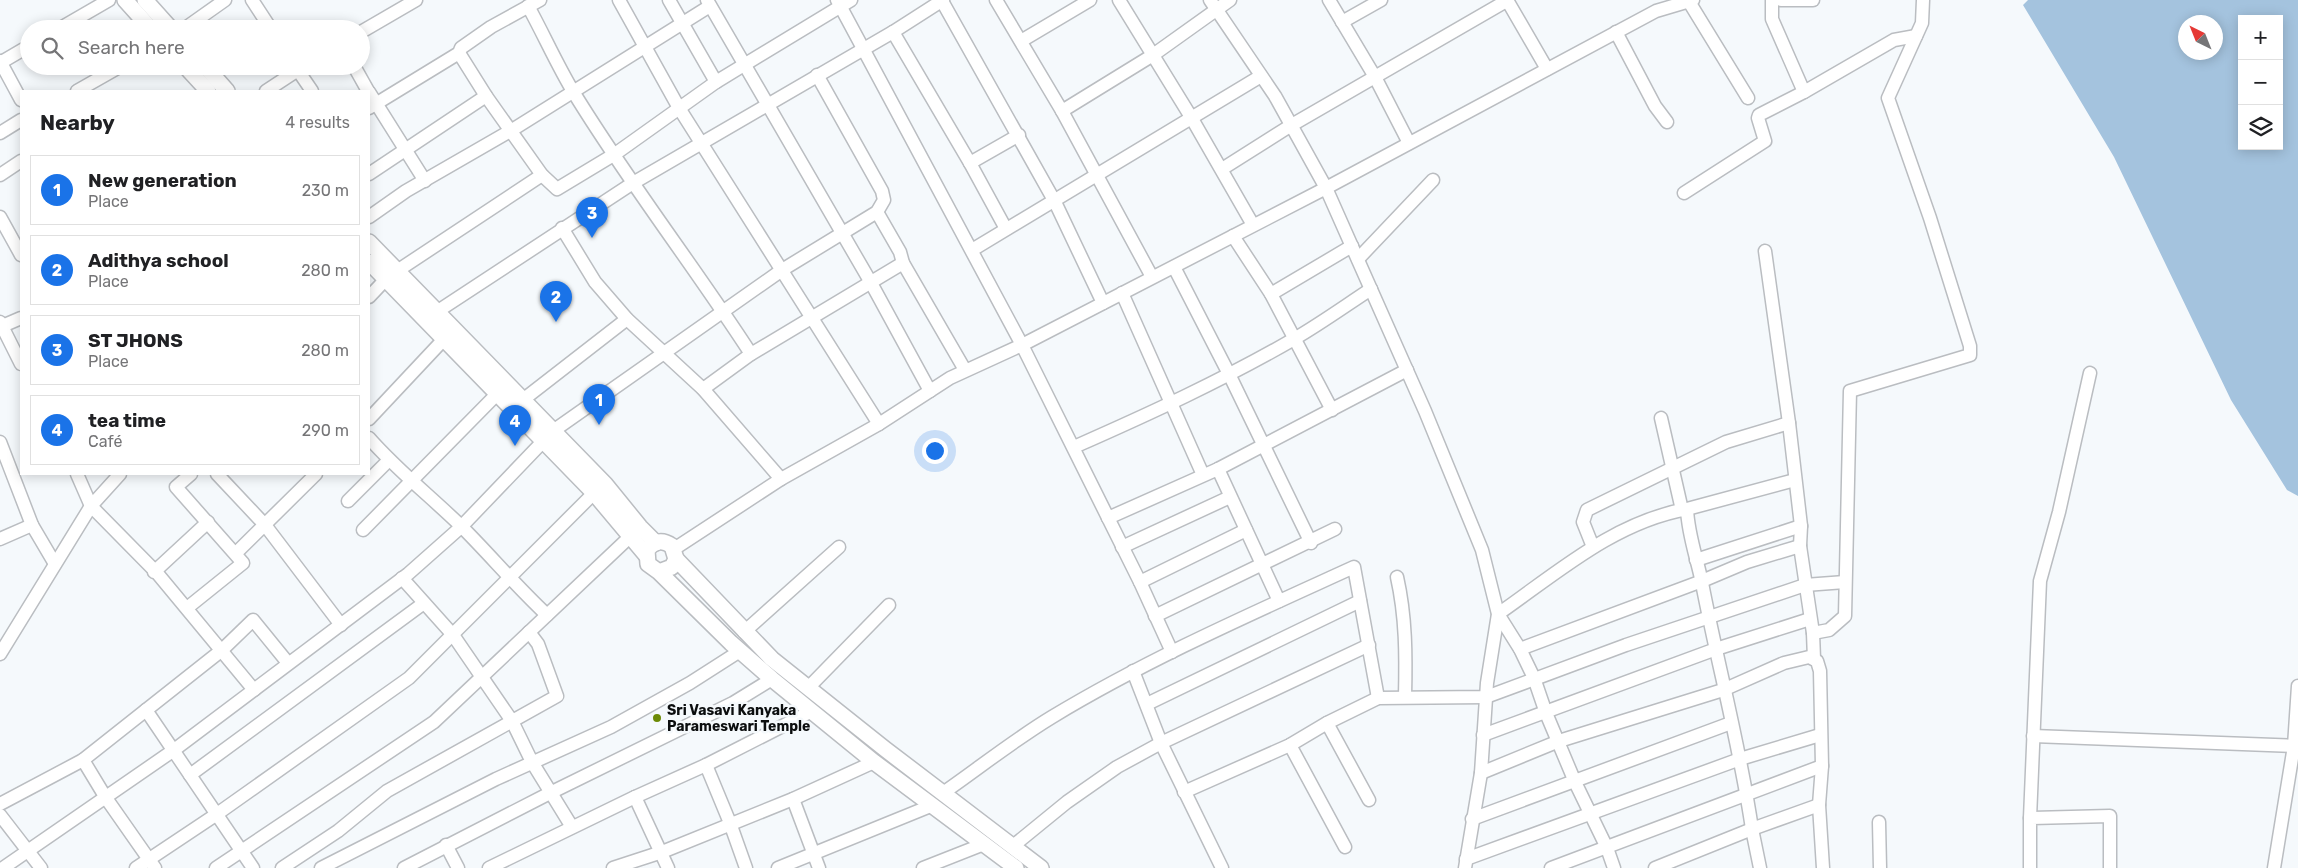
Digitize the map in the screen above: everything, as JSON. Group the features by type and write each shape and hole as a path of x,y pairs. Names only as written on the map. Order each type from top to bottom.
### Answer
{"main road":[{"path":"125,0 143,20"},
{"path":"147,1 163,20"},
{"path":"193,75 207,90"},
{"path":"212,75 226,90"},
{"path":"370,243 392,275 445,338 498,394 605,484 635,532 651,568 659,572 740,651 874,762 1016,868"},
{"path":"370,263 392,275 438,311 524,400 548,435 594,493 635,532 656,543"},
{"path":"646,555 650,546 656,543 668,543 675,554 744,632 772,659 1041,868"},
{"path":"659,572 672,567 675,554"}],"street":[{"path":"75,20 110,0"},
{"path":"197,20 225,0"},
{"path":"252,0 265,20"},
{"path":"370,27 416,0"},
{"path":"619,0 679,108 879,424"},
{"path":"669,0 716,82"},
{"path":"438,311 633,183 892,32 942,0 1055,202 1103,303"},
{"path":"996,0 1098,175 1152,278"},
{"path":"1021,41 1090,0"},
{"path":"1119,0 1222,169 1253,225"},
{"path":"1062,111 1153,55 1213,5 1230,0"},
{"path":"1329,0 1375,77 1409,143"},
{"path":"1342,22 1381,0"},
{"path":"1222,169 1290,126 1507,0 1546,69"},
{"path":"675,554 781,479 879,424 930,390 965,370 1022,345 1174,267 1326,188 1656,11 1690,0 1748,98"},
{"path":"1772,0 1772,19 1804,92"},
{"path":"1781,0 1813,0"},
{"path":"1813,633 1829,630 1845,616 1850,391 1970,355 1970,346 1930,218 1888,98 1922,23 1923,0"},
{"path":"459,53 486,96 512,130 542,175 557,189 615,154 716,82 746,65 843,2 864,48 1074,447 1172,652"},
{"path":"425,181 372,106 459,53 461,48 491,27 534,3 574,92 633,183 724,312 751,354"},
{"path":"370,216 387,203 574,92 683,23 709,3 870,281 930,390"},
{"path":"1213,5 1275,96 1326,188 1407,370 1482,550 1498,614 1520,649 1534,678 1546,713 1575,782 1592,813 1614,868"},
{"path":"892,32 970,163 1006,229"},
{"path":"1616,32 1656,106 1667,122"},
{"path":"1684,193 1765,142 1758,118 1759,115 1804,92 1894,40 1916,36"},
{"path":"20,51 0,62 20,98"},
{"path":"81,90 99,86 111,75"},
{"path":"267,90 288,75"},
{"path":"303,75 311,90"},
{"path":"359,75 367,90"},
{"path":"3,868 174,750 288,662 341,625 402,578 461,526 548,435 782,270 877,212 884,200 882,191 817,75"},
{"path":"972,250 1055,202 1191,117 1261,76"},
{"path":"370,173 486,96"},
{"path":"0,133 20,121"},
{"path":"970,163 1019,135"},
{"path":"0,175 20,162"},
{"path":"370,296 392,275 542,175"},
{"path":"1358,259 1433,180"},
{"path":"877,212 900,252 903,263 965,370"},
{"path":"0,216 18,240"},
{"path":"562,228 595,282 627,319 703,389 781,479"},
{"path":"1233,236 1271,294 1332,410"},
{"path":"1271,294 1352,246"},
{"path":"1765,250 1789,423 1801,526 1800,546 1813,633 1814,659"},
{"path":"703,389 751,354 813,318 870,281 903,263"},
{"path":"1174,267 1229,374 1311,543"},
{"path":"1074,447 1172,404 1229,374 1295,338 1371,289"},
{"path":"1122,293 1203,475"},
{"path":"20,318 1,325 20,362"},
{"path":"524,400 627,319"},
{"path":"370,418 445,338"},
{"path":"1108,518 1218,469 1407,370"},
{"path":"2030,868 2030,818 2040,581 2059,512 2090,373"},
{"path":"363,530 498,394"},
{"path":"1661,418 1672,470 1685,510 1688,531 1702,581 1708,617 1747,793 1760,868"},
{"path":"1593,546 1583,522 1586,510 1672,470 1726,442 1789,423"},
{"path":"370,439 412,482 461,526 508,578 546,615"},
{"path":"0,442 32,525 55,564"},
{"path":"348,501 389,460"},
{"path":"1218,469 1278,601"},
{"path":"77,475 91,506 187,608 254,690"},
{"path":"0,654 91,506 119,475"},
{"path":"187,608 243,563 176,487 190,475"},
{"path":"219,475 265,525 341,625"},
{"path":"236,553 315,475"},
{"path":"1465,863 1481,773 1486,697 1498,614 1600,541 1667,512 1685,510 1795,480"},
{"path":"136,868 152,863 217,814 409,678 594,493"},
{"path":"1122,547 1230,497"},
{"path":"154,572 208,522"},
{"path":"0,540 32,525"},
{"path":"1696,560 1801,526"},
{"path":"1155,616 1311,543 1335,529"},
{"path":"1140,582 1246,530"},
{"path":"216,868 434,722 635,532"},
{"path":"1520,649 1702,581 1747,562 1800,546"},
{"path":"744,632 839,547"},
{"path":"943,793 1050,718 1134,671 1278,601 1354,567 1378,698"},
{"path":"1397,577 1404,606 1406,656 1399,697"},
{"path":"402,578 452,635 512,721 532,762 572,828"},
{"path":"1184,792 1290,745 1327,722 1378,698 1486,697 1534,678 1805,585 1845,582"},
{"path":"1147,704 1360,601"},
{"path":"190,775 424,603"},
{"path":"808,688 889,605"},
{"path":"1483,735 1716,649 1810,619"},
{"path":"0,804 83,760 222,650 253,620 288,662"},
{"path":"282,868 338,831 387,791 557,696 538,644 529,632"},
{"path":"1013,846 1067,802 1117,767 1161,743 1369,645"},
{"path":"321,868 496,779 611,727 690,683 740,651"},
{"path":"1481,773 1559,741 1724,689 1784,662 1808,657 1818,662 1820,671 1822,766 1819,805 1823,868"},
{"path":"1134,671 1161,743 1222,868"},
{"path":"404,868 550,792 733,702 772,678"},
{"path":"2274,868 2296,746 2298,686"},
{"path":"146,710 253,868"},
{"path":"489,868 635,797 706,765 812,711"},
{"path":"1327,722 1369,800"},
{"path":"1472,819 1731,723"},
{"path":"1465,863 1592,813 1740,759 1820,735"},
{"path":"2033,736 2296,746"},
{"path":"1290,745 1345,848"},
{"path":"83,760 106,798 152,863"},
{"path":"613,868 662,852 793,799 874,762"},
{"path":"706,765 746,868"},
{"path":"1550,868 1822,766"},
{"path":"635,797 668,868"},
{"path":"793,799 819,868"},
{"path":"778,868 814,855 933,805"},
{"path":"1655,868 1752,829 1819,805"},
{"path":"0,815 29,850 41,868"},
{"path":"2030,818 2110,816 2110,868"},
{"path":"1879,822 1880,868"},
{"path":"923,868 984,844"},
{"path":"446,845 458,868"}],"water":[{"path":"2028,0 2298,0 2298,496 2287,490 2231,400 2114,157 2023,5"}],"place":[{"name":"ST JHONS","path":"592,238"},
{"name":"Adithya school","path":"556,322"},
{"name":"New generation","path":"599,425"},
{"name":"tea time","path":"515,446"},
{"name":"Sri Vasavi Kanyaka Parameswari Temple","path":"657,718"}]}
